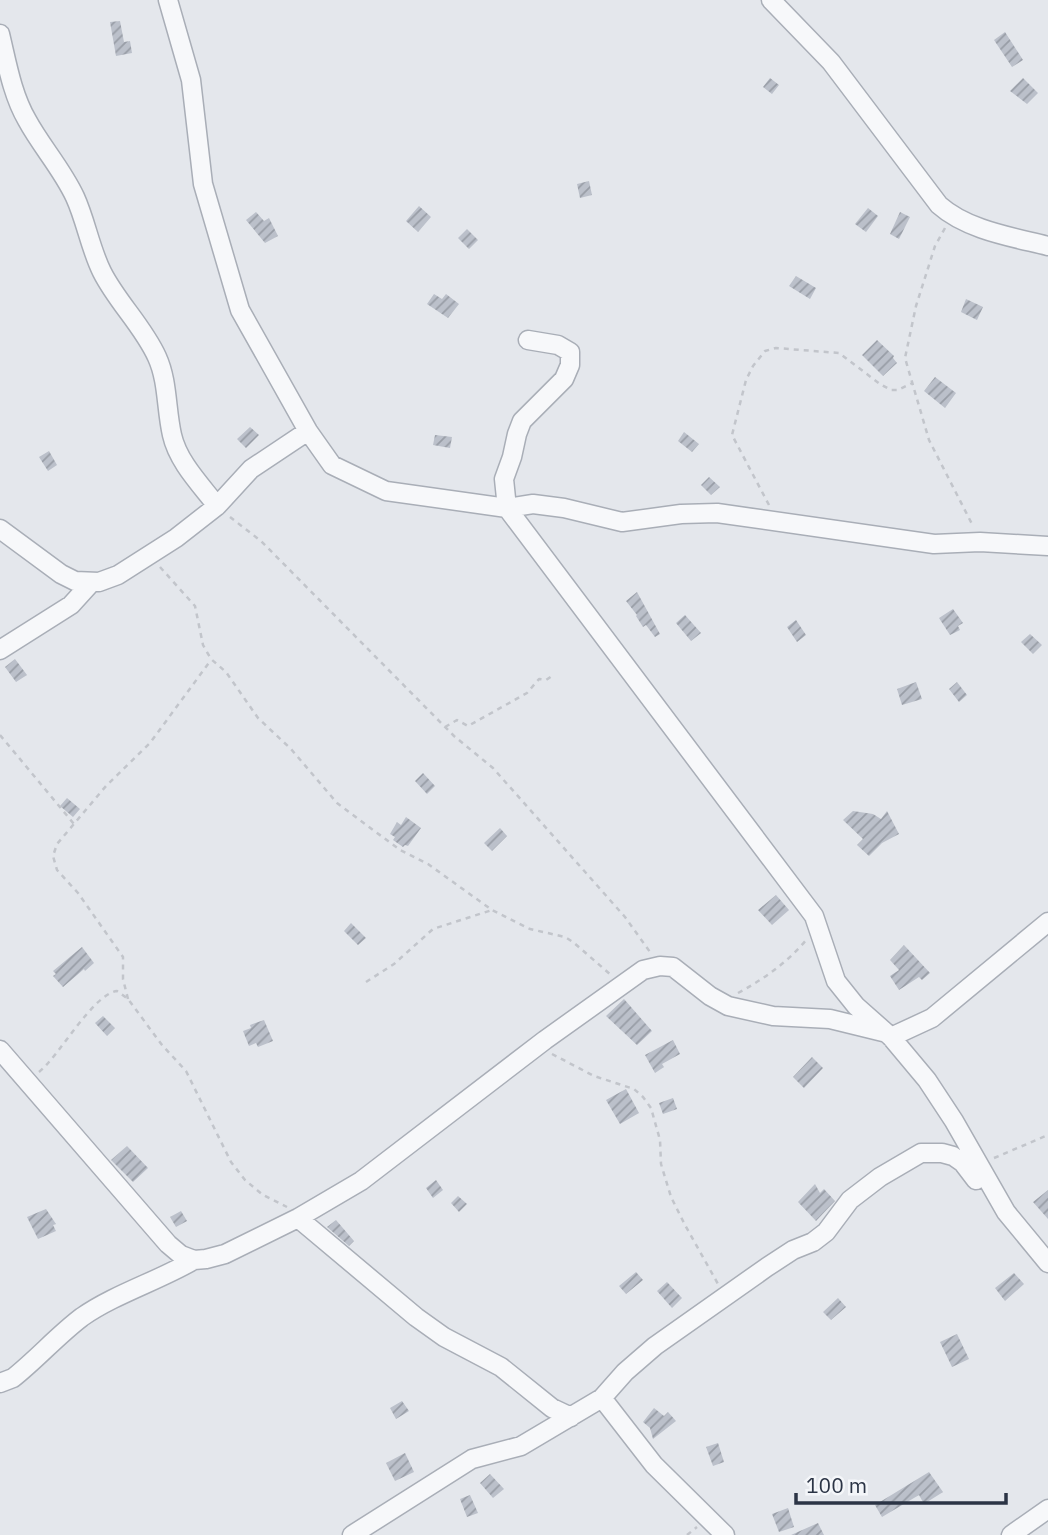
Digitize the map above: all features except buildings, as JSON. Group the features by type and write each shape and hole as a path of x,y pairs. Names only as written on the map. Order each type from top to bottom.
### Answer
{"street":[{"path":"168,0 191,80 204,184 240,310 308,431 332,465 386,491 507,508 544,505 622,522 681,514 717,513 934,544 980,542 1048,547"},
{"path":"771,0 831,62 951,216 1048,246"},
{"path":"0,34 16,97 28,122 50,153 75,198 103,273 158,358 176,449 217,506"},
{"path":"528,340 558,345 570,352 571,356 564,379 522,421 504,479 507,508 814,916 836,981 934,1090 1006,1212 1048,1263"},
{"path":"0,529 75,582 91,583 118,576 217,506 251,469 308,431"},
{"path":"0,650 71,605 91,583"},
{"path":"0,1383 13,1378 93,1310 194,1261 225,1254 361,1181 643,970 660,966 673,967 721,1002 773,1016 830,1019 887,1035 932,1018 1048,922"},
{"path":"0,1050 168,1244 194,1261"},
{"path":"352,1535 471,1460 521,1446 602,1398 625,1372 655,1346 793,1250 813,1242 826,1231 850,1200 880,1177 921,1153 953,1156 963,1163 983,1187 993,1192"},
{"path":"300,1216 416,1317 444,1337 501,1367 552,1408 572,1417"},
{"path":"602,1398 654,1465 725,1535"},
{"path":"1011,1535 1048,1509"}],"path":[{"path":"951,216 935,246 916,306 905,358 929,440 980,542"},
{"path":"774,521 769,503 732,435 746,380 765,351 776,348 839,353 885,388 898,390 912,383"},
{"path":"217,506 261,541 445,727 493,768 625,917 660,966"},
{"path":"148,556 195,606 204,645 211,659 226,672 258,718 291,750 337,803 400,850 428,864 492,910 530,929 565,937 573,942 622,984"},
{"path":"128,999 123,957 54,863 53,856 57,844 124,766 150,743 211,659"},
{"path":"445,727 457,720 468,726 527,693 539,679 546,680 552,676"},
{"path":"0,736 75,825"},
{"path":"366,982 394,964 433,929 492,910"},
{"path":"721,1002 758,982 781,965 796,953 818,926"},
{"path":"28,1081 44,1068 97,1003 110,992 117,991 128,999 162,1045 186,1070 231,1162 245,1181 263,1195 300,1216"},
{"path":"537,1047 594,1076 634,1089 643,1097 651,1108 660,1140 662,1164 671,1197 684,1225 725,1295"},
{"path":"978,1166 1048,1135"}]}
